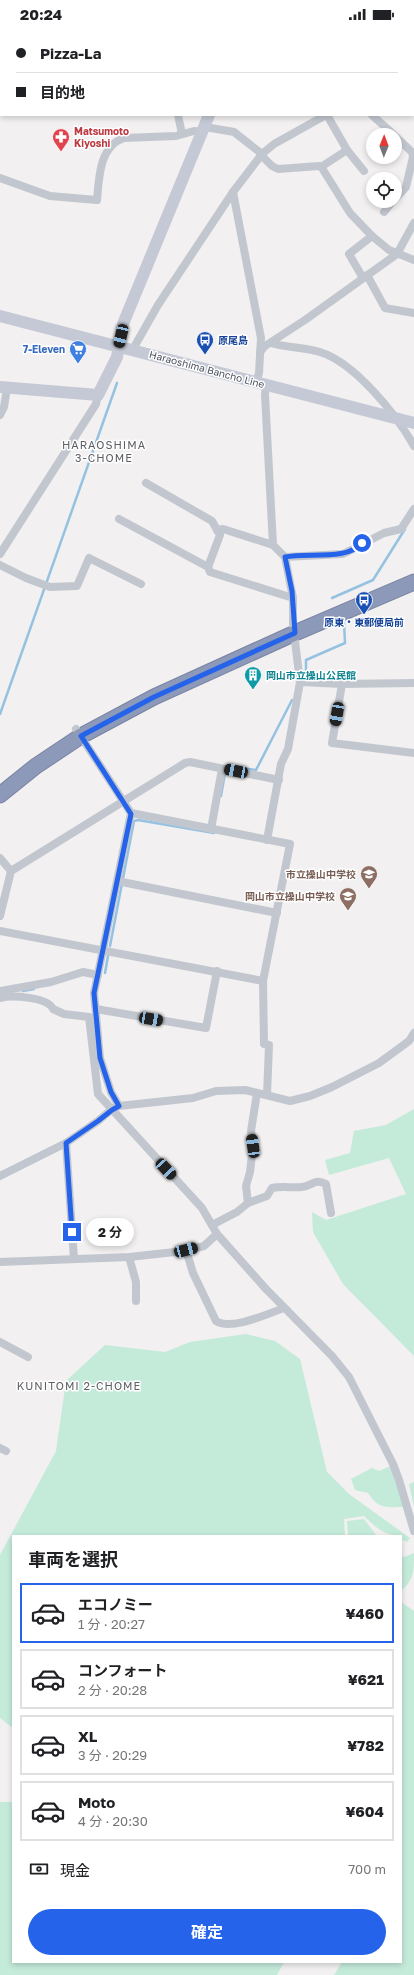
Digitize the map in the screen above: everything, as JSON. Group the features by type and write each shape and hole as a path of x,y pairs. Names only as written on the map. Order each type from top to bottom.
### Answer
{"highway":[{"path":"294,629 414,572"},
{"path":"0,785 30,762 149,689 294,629 414,582"},
{"path":"0,795 79,732"}],"main road":[{"path":"3,387 98,395 117,358 123,324 209,116"},
{"name":"Haraoshima Bancho Line","path":"0,316 414,423"}],"street":[{"path":"178,116 182,134"},
{"path":"133,350 158,306 233,192 262,154 274,144 325,116"},
{"path":"328,116 347,150 364,171"},
{"path":"373,116 386,128"},
{"path":"0,178 50,196 97,200 99,177 104,158 108,150 118,140 124,138 176,136 204,129 234,132 262,154 272,166 278,168 321,167 347,150"},
{"path":"402,143 412,152 413,157 406,187 402,191"},
{"path":"321,167 350,214 372,236 389,250 414,260"},
{"path":"233,192 261,338 259,373 265,395 273,545"},
{"path":"384,212 387,208"},
{"path":"260,352 397,254 414,223"},
{"path":"372,236 349,254 385,308 414,313"},
{"path":"271,343 318,351 338,360 379,397 414,446"},
{"path":"0,415 4,407 3,387"},
{"path":"0,554 96,404 98,395"},
{"path":"146,483 212,521 220,535 208,567"},
{"path":"285,557 343,554 384,533 401,529 414,509"},
{"path":"119,519 208,567 210,572 293,598"},
{"path":"217,530 223,529 273,545 285,557 293,598 294,629 300,682 288,749 281,764 267,840"},
{"path":"0,565 46,585 77,586 89,558 141,584"},
{"path":"300,682 342,684 414,682"},
{"path":"342,684 332,743 414,753"},
{"path":"79,732 131,814 121,882 103,950 94,993 100,1058 116,1108"},
{"path":"0,916 11,871 185,763 190,762 278,780"},
{"path":"211,829 222,768"},
{"path":"131,814 290,844 263,981 264,1044 269,1045 267,1095"},
{"path":"0,858 11,871"},
{"path":"121,882 277,913"},
{"path":"0,931 263,981"},
{"path":"0,991 51,982 83,972 98,974"},
{"path":"96,1009 206,1028 217,972"},
{"path":"0,998 16,997 46,1002 51,1004 53,1009 64,1014 89,1017 98,1094 116,1108 202,1208 217,1234 284,1308 332,1356 349,1377 393,1464 414,1531"},
{"path":"0,1176 66,1143 116,1108 193,1098 216,1091 245,1090 290,1101 310,1096 332,1087 379,1063 409,1040 414,1033"},
{"path":"248,1203 246,1186 250,1172 253,1146 251,1131 258,1093"},
{"path":"66,1143 74,1259"},
{"path":"212,1225 238,1212 248,1203 267,1196 272,1188 282,1186 302,1187 321,1181 326,1184 331,1214"},
{"path":"0,1262 129,1257 186,1250 204,1246 217,1234"},
{"path":"186,1250 193,1272 216,1321 221,1324 233,1325 284,1308"},
{"path":"129,1257 136,1282 136,1301"},
{"path":"0,1342 28,1357"}],"green space":[{"path":"414,1109 414,1356 343,1284 313,1232 312,1212 326,1220 406,1194 389,1158 329,1175 325,1160 350,1153 354,1131 386,1125"},
{"path":"246,1334 275,1341 300,1359 327,1472 349,1494 410,1538 407,1542 402,1540 402,1535 385,1533 364,1516 344,1519 345,1535 12,1535 12,1727 0,1718 0,1555 56,1451 66,1381 105,1345 165,1352 190,1342"},
{"path":"391,1466 404,1507 379,1505 368,1493 355,1490 351,1479 372,1468 379,1471"},
{"path":"414,1482 414,1506 409,1484"},
{"path":"364,1519 376,1535 348,1535 347,1521"},
{"path":"414,1553 414,1565 411,1579 402,1590 402,1556"},
{"path":"402,1603 414,1611 414,1975 334,1975 341,1963 402,1963"},
{"path":"0,1802 12,1802 12,1963 283,1963 277,1975 0,1975"}],"waterway":[{"path":"0,714 117,383"},
{"path":"332,598 373,580 405,529"},
{"path":"306,676 306,660 345,643 344,623"},
{"path":"227,766 256,770 292,700"},
{"path":"221,796 225,773"},
{"path":"110,946 134,821 138,820 214,833"},
{"path":"105,973 108,956"},
{"path":"23,991 34,989"}],"place":[{"name":"Matsumoto Kiyoshi","path":"61,152"},
{"name":"原尾島","path":"205,355"},
{"name":"7-Eleven","path":"78,364"},
{"name":"原東・東郵便局前","path":"364,615"},
{"name":"岡山市立操山公民館","path":"253,690"},
{"name":"市立操山中学校","path":"369,889"},
{"name":"岡山市立操山中学校","path":"348,911"}],"district":[{"name":"HARAOSHIMA 3-CHOME","path":"104,451"},
{"name":"KUNITOMI 2-CHOME","path":"79,1386"}],"route":[{"path":"72,1232 66,1143 119,1106 111,1092 100,1058 94,993 131,814 81,736 154,697 295,633 293,625 293,598 285,557 292,555 343,554 360,546 362,543"}]}
